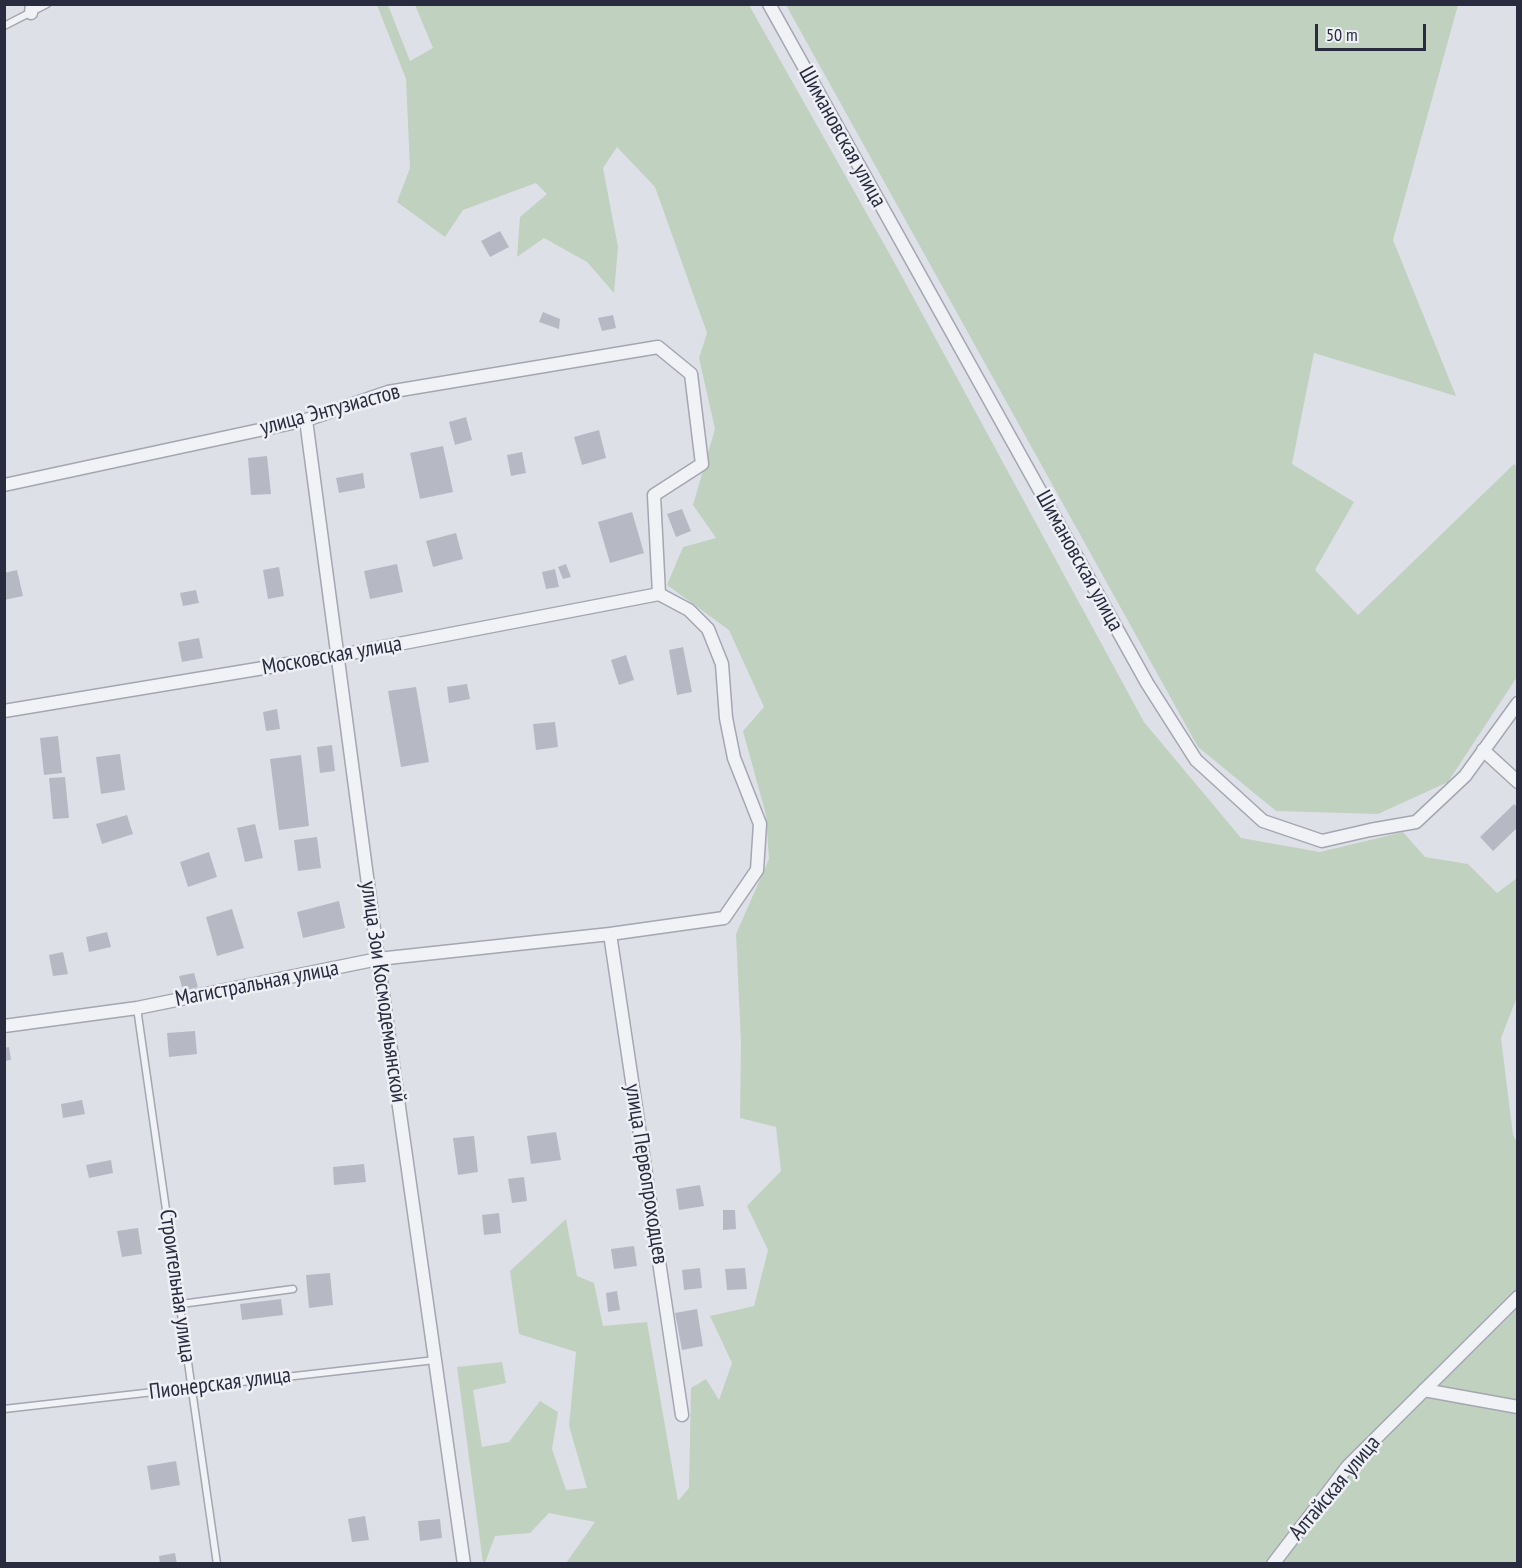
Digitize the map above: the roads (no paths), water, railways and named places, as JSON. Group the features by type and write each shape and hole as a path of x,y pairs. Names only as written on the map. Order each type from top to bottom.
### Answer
{"street":[{"name":"Шимановская улица","path":"768,4 1147,683 1196,760 1263,821 1322,841 1416,822 1465,776 1518,703"},
{"name":"улица Энтузиастов","path":"4,485 306,420 388,392 658,347 691,374 702,464 654,495 659,594"},
{"name":"улица Зои Космодемьянской","path":"306,420 336,656 464,1563"},
{"name":"Московская улица","path":"4,711 336,656 659,594"},
{"name":"Магистральная улица","path":"4,1026 137,1008 378,959 610,934 724,918 757,870 760,824 734,758 726,718 722,664 708,629 689,610 659,594"},
{"path":"1483,750 1518,782"},
{"name":"улица Первопроходцев","path":"610,934 682,1415"},
{"name":"Алтайская улица","path":"1273,1563 1348,1466 1518,1297"},
{"path":"1424,1390 1518,1407"}],"lane":[{"path":"4,26 32,9 47,4"},
{"name":"Строительная улица","path":"137,1008 217,1563"},
{"path":"181,1304 293,1289"},
{"name":"Пионерская улица","path":"4,1409 435,1360"}]}
